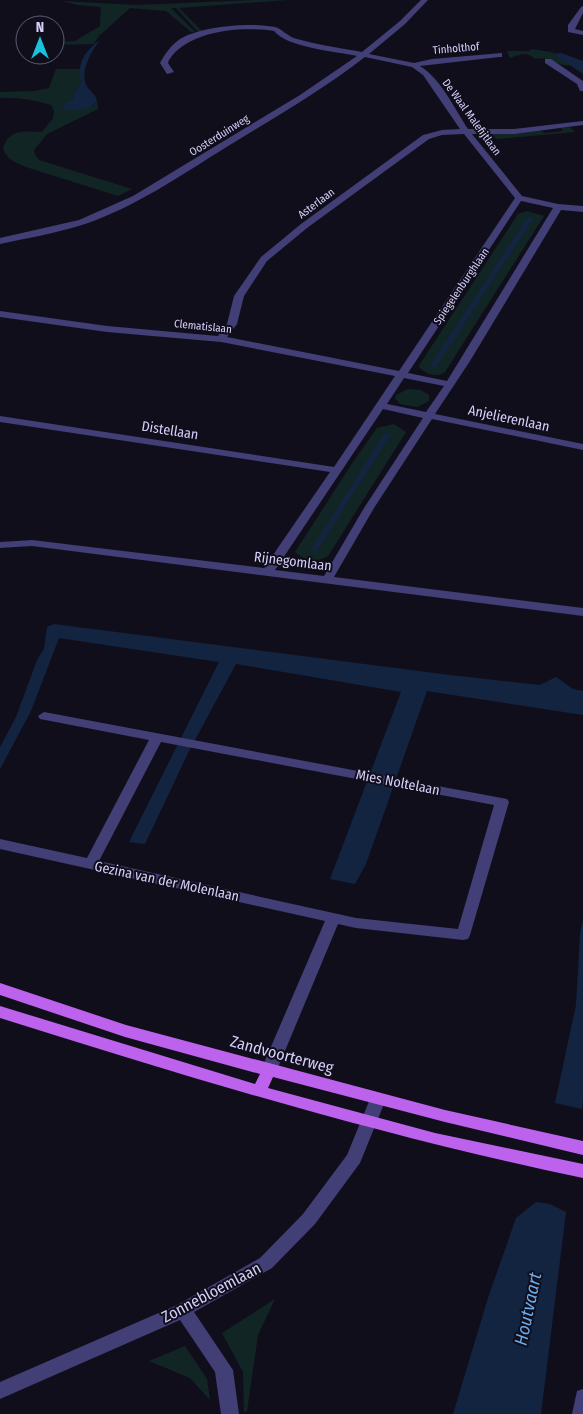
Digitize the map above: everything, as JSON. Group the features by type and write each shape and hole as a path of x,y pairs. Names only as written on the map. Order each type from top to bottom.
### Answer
{"main road":[{"name":"Zandvoorterweg","path":"0,990 125,1031 272,1063 378,1100 583,1148"},
{"path":"0,1012 151,1060 368,1123 583,1171"},
{"path":"259,1092 272,1063"}],"street":[{"name":"Oosterduinweg","path":"0,241 82,222 137,199 266,120 364,55 408,18 425,0"},
{"path":"583,8 572,25 571,30 583,33"},
{"name":"De Waal Malefijtlaan","path":"170,72 164,63 168,56 184,40 198,34 254,27 276,29 282,36 295,41 414,65 426,73 438,88 465,130 519,198"},
{"name":"Tinholthof","path":"414,65 432,60 499,55"},
{"path":"548,61 580,84 583,89"},
{"path":"580,124 583,132"},
{"name":"Asterlaan","path":"221,339 232,324 239,296 264,259 304,226 426,137 438,132 465,130 491,132 580,124"},
{"path":"519,198 558,207 583,209"},
{"name":"Spiegelenburghlaan","path":"381,406 519,198"},
{"path":"327,580 369,508 465,361 558,207"},
{"name":"Clematislaan","path":"0,314 107,329 221,339 449,384"},
{"path":"267,573 381,406"},
{"name":"Anjelierenlaan","path":"381,406 583,448"},
{"name":"Distellaan","path":"0,419 336,470"},
{"name":"Rijnegomlaan","path":"0,545 32,544 58,546 583,612"},
{"name":"Mies Noltelaan","path":"44,716 502,802 463,935"},
{"path":"90,865 157,737"},
{"name":"Gezina van der Molenlaan","path":"0,844 356,923 463,935"},
{"path":"272,1063 334,918"},
{"name":"Zonnebloemlaan","path":"0,1391 183,1310 266,1263 309,1219 354,1158 378,1100"},
{"path":"183,1310 224,1370 230,1414"},
{"path":"581,1414 583,1397"}],"green space":[{"path":"287,0 179,8 202,31 198,32 176,8 171,8 195,32 191,32 166,11 130,8 99,36 94,44 65,45 65,42 75,41 100,26 101,7 77,5 61,1 136,5"},
{"path":"532,49 556,53 553,54 573,65 562,65 526,55 510,58 507,51 529,51"},
{"path":"56,69 80,69 82,81 73,99 65,103 93,106 97,101 98,109 47,134 34,150 35,155 39,160 132,189 118,196 26,167 13,161 5,153 3,149 5,142 9,138 23,132 42,132 53,118 54,111 51,105 20,98 0,98 0,92 34,91 49,88"},
{"path":"570,127 575,132 496,139 492,134 540,130 545,133 563,131 561,128"},
{"path":"527,211 544,216 445,372 435,375 424,372 419,367 420,364 518,214"},
{"path":"408,389 421,390 429,395 429,401 417,407 400,404 395,398 396,395"},
{"path":"394,424 406,432 328,556 311,560 299,555 295,552 377,428"},
{"path":"275,1299 258,1335 247,1411 244,1412 243,1372 222,1333"},
{"path":"185,1346 207,1379 210,1400 190,1378 149,1361"}],"water":[{"path":"100,40 87,63 84,76 88,88 97,101 85,109 62,109 65,103 73,99 82,81 80,75 81,63 87,52"},
{"path":"561,53 583,61 583,74 553,54"},
{"path":"532,217 533,219 436,367 430,366 527,218"},
{"path":"384,434 391,434 316,552 311,550"},
{"path":"54,624 540,685 556,677 573,689 583,691 583,715 427,691 366,864 355,884 330,879 401,692 236,664 189,751 145,844 129,842 219,662 59,638 31,711 0,769 0,747 16,717 37,660 44,649 47,627"},
{"path":"583,920 582,1109 555,1103 576,1005 580,934"},
{"name":"Houtvaart","path":"536,1202 550,1204 566,1212 541,1414 453,1414 488,1298 516,1218"}]}
